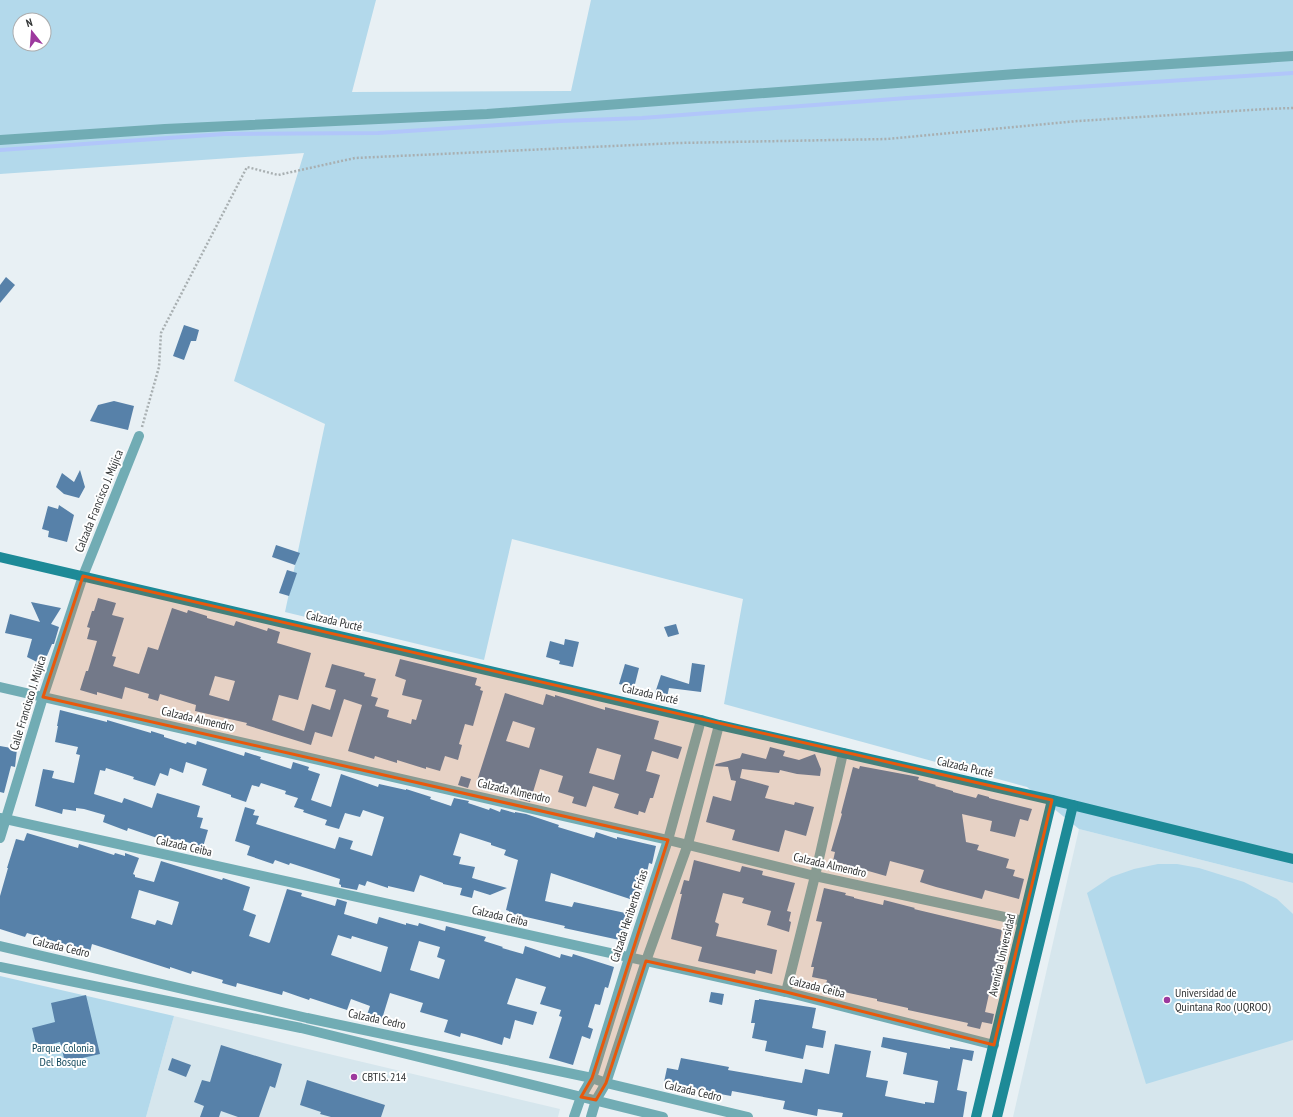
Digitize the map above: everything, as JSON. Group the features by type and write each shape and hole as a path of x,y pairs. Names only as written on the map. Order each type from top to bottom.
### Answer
{"street":[{"path":"0,140 165,129 487,114 1016,74 1293,56"},
{"name":"Calzada Francisco J. Mújica","path":"82,576 139,436"},
{"name":"Calzada Pucté","path":"0,557 719,725 1052,800 1293,859"},
{"name":"Calle Francisco J. Mújica","path":"0,838 3,819 82,576"},
{"name":"Calzada Almendro","path":"0,687 688,844 815,876 1023,921"},
{"name":"Calzada Heriberto Frías","path":"574,1117 581,1096 592,1078 628,958 668,840 701,720"},
{"path":"591,1117 596,1100 606,1083 646,961 688,844 719,725"},
{"path":"786,992 815,876 843,753"},
{"name":"Avenida Universidad","path":"976,1117 1052,800"},
{"path":"997,1117 1073,805"},
{"name":"Calzada Ceiba","path":"3,819 786,992 994,1045"},
{"name":"Calzada Cedro","path":"0,946 299,1016 592,1078 606,1083 748,1117"},
{"path":"0,967 301,1028 663,1117"}],"path":[{"path":"139,436 159,367 161,333 247,167 278,175 355,158 677,143 887,139 1078,121 1293,108"}],"highlighted area":[{"path":"83,576 1052,800 994,1045 786,992 646,961 606,1083 596,1100 581,1097 592,1078 668,840 43,697"}],"shaded area":[{"name":"Universidad de Quintana Roo (UQROO)","path":"1079,829 1293,883 1293,1117 1013,1117"},
{"path":"174,1016 560,1109 558,1117 146,1117"}],"green space":[{"path":"0,0 376,0 352,92 571,91 591,0 1293,0 1293,883 1079,829 1027,787 724,704 743,599 512,539 484,660 285,612 325,424 234,381 304,153 0,174"},
{"path":"1158,864 1177,864 1199,868 1244,882 1277,899 1293,914 1293,1040 1146,1084 1087,893 1111,877 1134,869"},
{"name":"Parque Colonia Del Bosque","path":"0,976 174,1016 146,1117 0,1117"}],"building":[{"path":"6,277 15,285 0,303 0,285"},
{"path":"184,325 199,330 196,341 191,341 184,360 173,356"},
{"path":"114,401 134,406 128,430 90,421 98,405"},
{"path":"80,470 85,487 79,498 64,494 56,487 62,473 74,482"},
{"path":"59,505 74,515 67,542 48,537 49,531 42,529 48,506 58,509"},
{"path":"276,545 300,553 295,565 272,557"},
{"path":"287,570 297,573 289,596 279,593"},
{"path":"98,598 116,603 112,615 124,618 112,656 116,657 113,666 139,674 148,647 158,650 172,608 187,613 188,610 207,616 207,618 234,626 236,621 267,631 268,628 280,632 277,643 311,653 298,700 279,695 272,720 304,731 312,704 330,710 336,690 325,687 332,664 365,673 364,676 376,679 371,696 378,698 375,706 389,710 387,717 411,724 412,719 416,720 422,700 402,695 406,680 395,676 400,659 477,678 475,685 481,687 480,690 483,691 473,726 465,724 459,744 462,745 458,760 445,756 440,771 426,767 426,769 397,760 397,763 375,756 374,759 348,751 362,705 344,699 332,737 315,732 311,745 246,725 247,723 195,711 196,705 160,694 158,701 148,698 149,694 125,687 122,699 97,692 97,695 80,690 86,671 88,671 97,641 87,639 90,628 87,627 92,611 94,611","holes":["215,676 235,681 229,701 209,695"]},
{"path":"31,602 61,608 51,624 59,627 54,644 52,644 43,665 27,657 32,639 5,633 10,614 40,622"},
{"path":"676,624 679,634 668,637 664,627"},
{"path":"565,639 579,642 573,667 559,664 560,661 546,657 550,641 564,645"},
{"path":"692,663 705,665 701,692 669,688 667,697 655,693 661,675 689,684"},
{"path":"625,664 639,668 634,688 619,684"},
{"path":"505,693 543,705 546,694 555,697 555,695 605,710 605,707 659,721 654,739 682,747 678,759 652,751 646,771 660,775 653,798 650,798 645,813 639,811 638,815 614,808 619,794 593,786 586,807 572,803 574,797 558,792 563,776 540,769 530,802 519,799 521,792 477,781","holes":["513,721 535,728 529,748 506,741","597,748 621,755 614,780 589,773"]},
{"path":"60,710 107,722 107,720 151,733 151,731 186,744 187,742 196,745 197,741 244,756 245,752 261,757 260,759 291,769 293,762 309,767 308,770 320,774 311,800 331,807 341,774 378,787 379,784 406,789 431,797 430,799 451,806 454,798 469,801 468,803 489,810 490,808 500,812 501,809 526,814 559,825 558,827 594,838 596,832 617,839 617,837 656,846 652,864 649,863 639,902 551,873 545,901 572,907 574,902 630,914 624,941 564,928 565,926 509,913 509,911 506,910 518,860 504,855 506,850 491,845 491,843 460,833 453,855 461,857 459,864 475,867 472,878 507,888 490,895 474,890 472,898 460,895 462,888 443,884 420,875 414,892 388,886 388,888 367,881 365,886 359,884 357,890 341,887 339,884 340,879 290,863 289,865 275,860 273,864 247,855 250,846 235,841 245,807 255,810 253,815 259,816 256,824 335,849 339,837 353,841 350,849 372,856 384,817 363,810 360,817 345,813 339,829 325,825 327,820 303,812 304,810 294,807 298,798 285,794 286,791 261,783 259,787 252,785 246,802 202,785 207,769 186,762 183,773 170,768 168,776 160,773 155,786 133,779 134,777 106,768 105,771 100,770 94,794 122,803 124,798 152,808 157,793 200,806 197,817 203,818 200,828 208,830 203,847 177,839 175,842 163,840 128,828 127,831 103,822 105,815 84,809 76,808 76,811 63,809 62,814 35,806 43,769 54,771 52,778 74,783 80,755 76,754 78,747 55,742"},
{"path":"0,746 17,749 15,767 11,766 4,793 0,792"},
{"path":"770,747 785,751 783,756 799,760 815,754 821,769 820,776 797,774 780,770 779,773 742,769 740,778 769,786 765,798 794,805 795,802 814,807 806,836 785,830 779,852 732,840 735,830 706,822 713,796 731,801 736,781 731,780 728,767 715,766 716,764 740,758 742,753 766,759"},
{"path":"860,766 919,777 918,780 953,792 976,798 978,794 1032,809 1028,821 1020,819 1015,837 990,831 992,821 962,814 966,842 979,845 977,850 1009,859 1006,868 1015,870 1013,876 1024,879 1019,899 985,890 982,899 936,887 920,882 924,870 890,861 886,876 833,861 835,852 831,851 842,814 841,813 853,767 859,769"},
{"path":"461,776 471,779 468,788 458,785"},
{"path":"27,833 78,848 79,844 114,855 115,853 125,856 125,853 139,858 133,874 135,877 154,882 161,861 250,887 243,910 256,915 249,936 269,943 287,889 302,893 301,896 335,906 337,899 347,902 344,914 377,924 379,917 406,925 406,923 418,926 419,923 445,931 446,926 486,937 484,941 523,954 525,946 560,958 561,954 572,957 573,954 614,967 608,988 605,987 600,1005 595,1004 588,1027 593,1029 590,1039 582,1036 573,1065 549,1058 562,1017 559,1016 561,1010 540,1004 546,987 516,978 507,1004 537,1012 533,1025 515,1020 510,1039 504,1037 502,1045 461,1033 460,1037 444,1032 448,1020 420,1012 423,1003 390,993 382,1019 367,1015 370,1006 351,999 347,1010 310,998 309,1000 283,991 282,995 237,983 236,987 222,983 223,980 192,971 191,974 170,967 170,969 92,944 90,952 27,933 25,937 0,929 0,896 7,868 16,839 24,841","holes":["139,890 179,902 172,925 157,920 155,925 131,918","338,935 351,939 352,936 388,947 381,972 331,955","419,941 440,947 437,957 445,960 439,979 410,970"]},
{"path":"694,860 740,872 742,866 763,871 762,875 795,883 787,911 791,912 789,932 767,925 771,911 742,903 744,898 723,893 715,922 719,924 716,936 777,950 772,974 756,970 755,974 698,961 702,947 671,939 684,880 689,881"},
{"path":"824,888 846,893 845,895 854,898 883,905 884,900 915,908 914,909 1002,930 1000,941 1007,943 998,980 995,979 994,986 991,985 985,1012 994,1014 992,1024 982,1022 980,1029 967,1026 968,1023 908,1010 908,1008 877,1001 877,999 825,988 827,980 812,977 814,967 811,967 822,922 816,921"},
{"path":"711,992 724,994 722,1005 709,1002"},
{"path":"86,995 100,1054 65,1062 60,1042 37,1048 32,1028 55,1022 51,1003"},
{"path":"759,999 816,1008 812,1028 826,1031 823,1048 806,1045 803,1059 765,1051 767,1041 752,1038 755,1023 751,1023 755,1000"},
{"path":"883,1037 950,1049 950,1047 974,1051 972,1061 963,1059 957,1090 967,1092 963,1117 842,1117 843,1113 818,1109 817,1116 783,1109 785,1101 732,1091 731,1096 677,1086 664,1082 667,1068 678,1070 681,1058 729,1067 728,1070 802,1083 805,1069 829,1074 835,1044 871,1051 866,1077 888,1081 885,1096 925,1104 925,1102 934,1103 938,1081 903,1074 907,1053 881,1047"},
{"path":"221,1045 282,1064 275,1088 270,1086 259,1117 238,1117 221,1111 219,1117 200,1117 204,1106 194,1102 202,1080 210,1082"},
{"path":"172,1058 191,1065 186,1077 168,1070"},
{"path":"307,1080 385,1105 381,1117 331,1117 300,1105"}],"waterway":[{"path":"0,150 224,134 378,133 560,121 642,118 907,98 1293,73"}],"place":[{"name":"Universidad de Quintana Roo (UQROO)","path":"1167,1000"},
{"name":"CBTIS. 214","path":"354,1077"}]}
